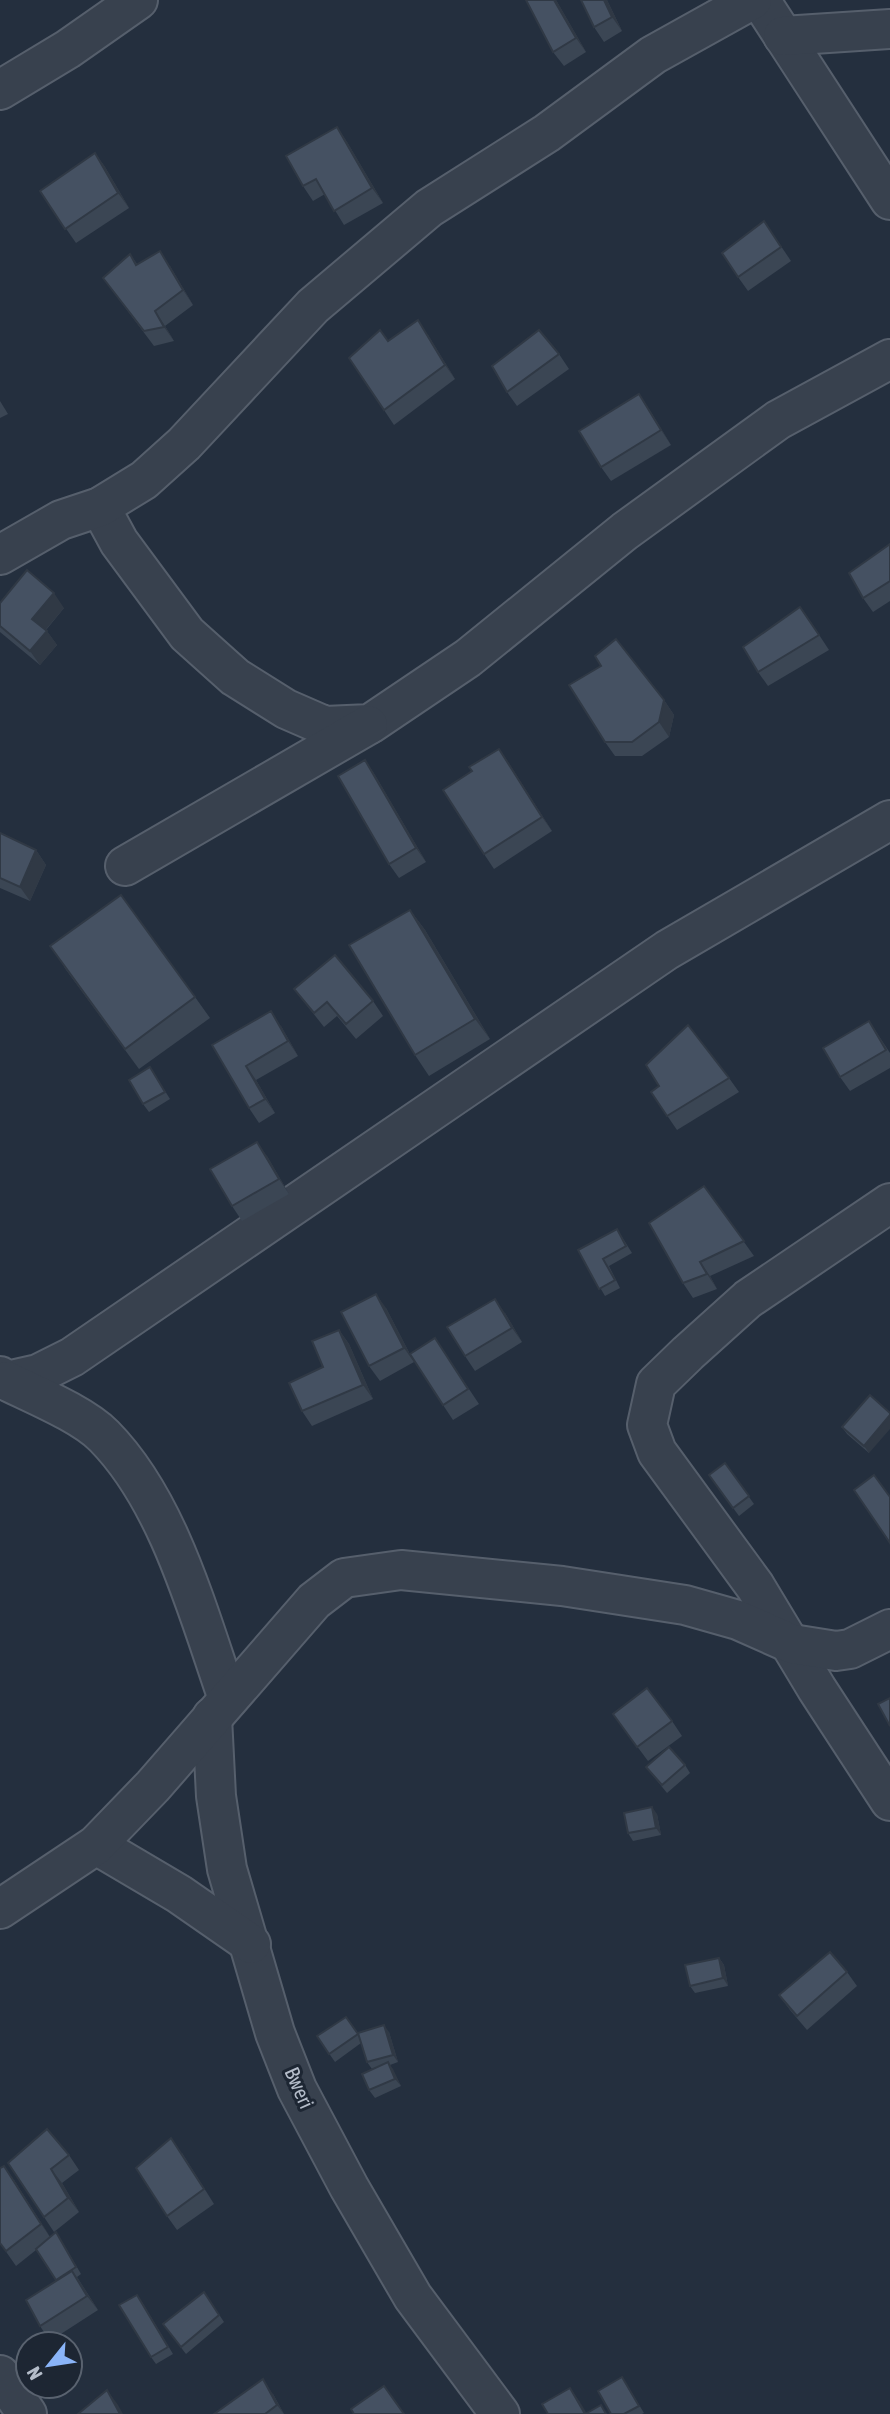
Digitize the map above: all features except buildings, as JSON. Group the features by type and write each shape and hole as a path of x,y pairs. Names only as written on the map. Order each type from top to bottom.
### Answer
{"street":[{"path":"0,90 68,49 138,0"},
{"path":"0,555 61,520 100,507 144,480 184,444 313,306 429,208 547,133 653,55 752,0"},
{"path":"760,0 890,200"},
{"path":"783,36 890,29"},
{"path":"125,866 370,724 468,658 625,531 778,420 890,359"},
{"path":"100,507 119,542 187,634 235,677 286,709 325,726 370,724"},
{"path":"3,1378 38,1374 72,1357 667,950 890,820"},
{"path":"890,1203 748,1299 708,1335 656,1384 647,1425 657,1452 755,1586 817,1689 890,1801"},
{"name":"Bweri","path":"3,1378 102,1434 133,1470 164,1526 220,1708 216,1796 227,1869 284,2056 297,2089 343,2176 413,2297 500,2414"},
{"path":"0,1909 96,1845 314,1601 344,1578 401,1570 562,1586 685,1605 738,1620 792,1644 842,1651 890,1629"},
{"path":"96,1845 178,1894 251,1944"},
{"path":"0,2375 27,2414"}]}
